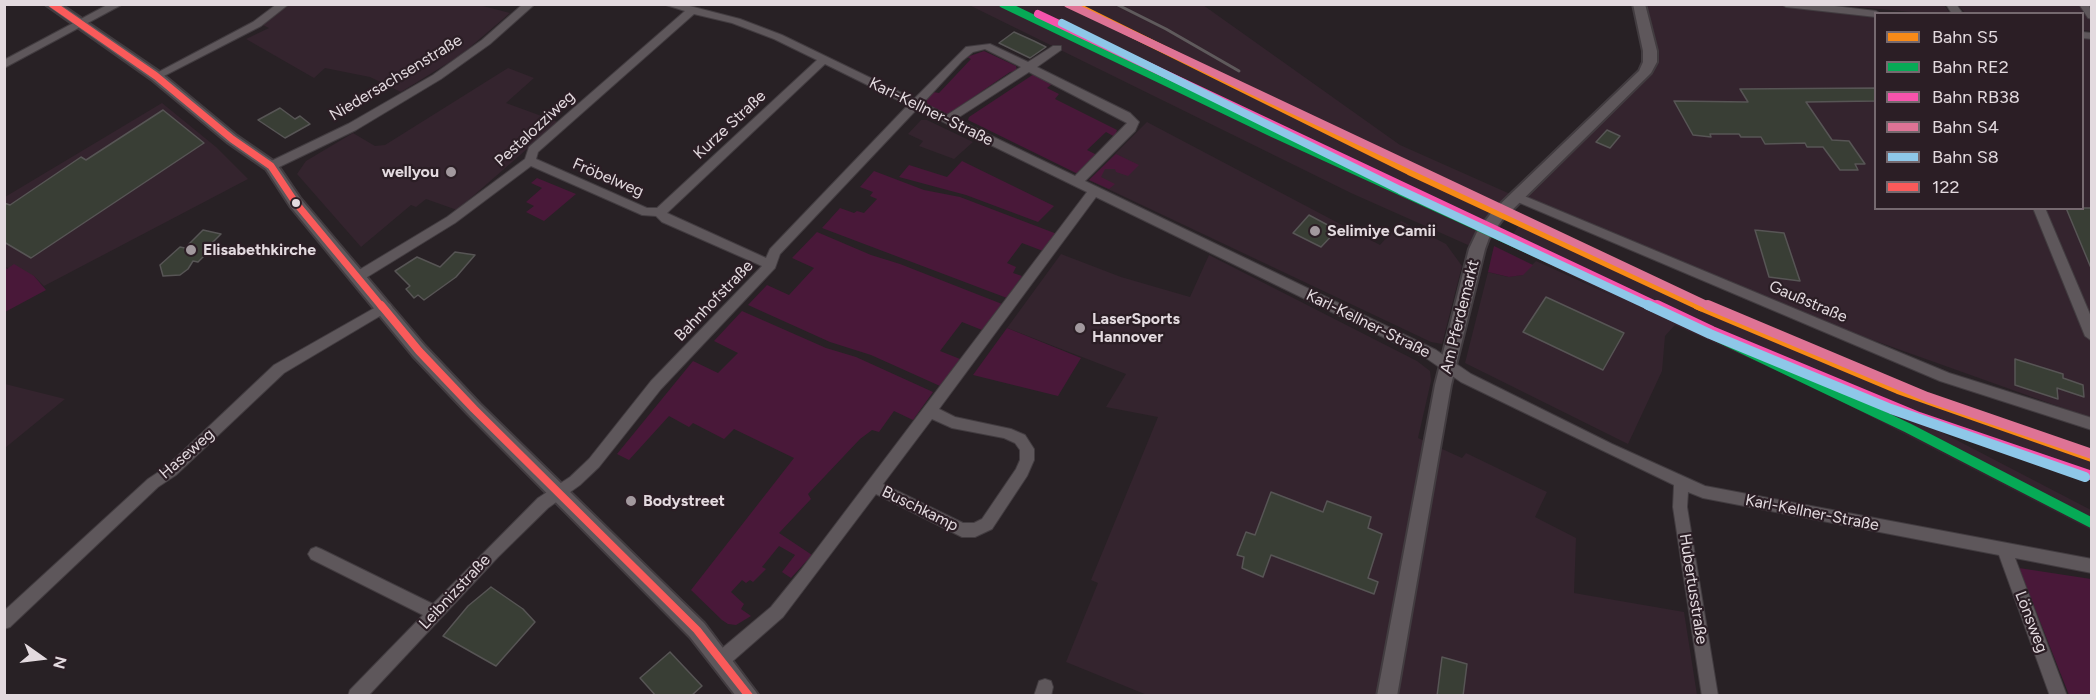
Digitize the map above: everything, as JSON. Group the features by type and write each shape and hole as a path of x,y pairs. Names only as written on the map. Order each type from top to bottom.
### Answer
{"street":[{"path":"51,4 156,76 232,138 271,166 295,202 385,307 419,351 697,630 749,696"},
{"path":"4,56 118,4"},
{"path":"156,76 251,27 284,4"},
{"name":"Niedersachsenstraße","path":"271,166 352,127 437,77 486,42 530,4"},
{"name":"Karl-Kellner-Straße","path":"668,4 736,21 768,33 1425,351 1466,378 1703,492 2091,566"},
{"name":"Am Pferdemarkt","path":"1387,696 1421,499 1448,366 1482,236 1497,216 1644,73 1650,62 1650,51 1639,4"},
{"path":"1786,4 1874,14"},
{"path":"2084,4 2091,16"},
{"name":"Pestalozziweg","path":"359,276 451,220 530,161 533,150 692,10"},
{"path":"4,65 78,22"},
{"name":"Bahnhofstraße","path":"558,493 594,463 656,385 771,265 774,252 958,59 979,46 993,49 1029,67"},
{"path":"947,120 1057,48"},
{"name":"Kurze Straße","path":"659,212 823,60"},
{"path":"1029,67 1126,116 1133,122 1131,128 1076,183"},
{"name":"Fröbelweg","path":"530,161 646,212 659,212 666,219 771,265"},
{"name":"Buschkamp","path":"720,661 777,612 1094,192"},
{"name":"Gaußstraße","path":"1517,197 1945,377 2091,424"},
{"path":"2040,210 2091,336"},
{"name":"Haseweg","path":"4,622 153,483 171,471 279,369 385,307"},
{"name":"Buschkamp","path":"873,486 962,530 975,530 987,524 1023,472 1027,460 1027,449 1020,439 1006,433 952,422 929,411"},
{"name":"Hubertusstraße","path":"1681,483 1680,507 1710,696"},
{"name":"Leibnizstraße","path":"356,696 493,552 543,503 558,493"},
{"name":"Lönsweg","path":"2004,549 2059,696"},
{"path":"316,554 436,613"}],"shaded area":[{"path":"475,4 510,13 461,55 401,92 370,77 325,68 314,78 246,39 269,28 261,24 289,5"},
{"path":"1786,4 1874,14 1874,210 2084,210 2084,35 2091,36 2091,418 1853,333 1517,197 1650,62 1639,5"},
{"path":"969,5 1203,5 1400,145 1517,197 1477,249 1351,193"},
{"path":"1836,5 1944,5 1949,12 1911,12"},
{"path":"1958,5 2091,5 2091,31 2084,30 2084,12 1964,12"},
{"path":"984,51 1016,66 1017,71 1010,72 947,115 928,106 926,99 933,92 939,93 971,59 967,57"},
{"path":"508,68 534,78 506,103 558,122 457,210 426,199 416,207 411,205 361,247 297,174 306,161 353,133 375,146 385,145"},
{"path":"1034,74 1052,84 1047,88 1059,94 1055,99 1117,130 1115,137 1106,132 1087,150 1099,156 1080,175 968,120 969,117"},
{"path":"162,103 216,147 248,179 44,286 34,276 5,267 5,197"},
{"path":"921,120 927,120 973,142 954,159 919,146 923,141 908,134"},
{"path":"1147,122 1380,245 1401,221 1446,244 1462,266 1442,344 1431,342 1089,180"},
{"path":"1116,154 1139,165 1128,176 1116,172 1115,169 1105,169 1101,177 1115,184 1109,189 1089,180"},
{"path":"962,161 1054,206 1038,222 966,195 899,177 909,165 947,177"},
{"path":"874,171 924,190 960,197 1057,234 1043,251 1022,243 1007,263 1016,267 1013,273 1022,276 1007,298 822,228 840,208 854,213 857,211 864,213 877,199 870,196 873,192 860,187"},
{"path":"537,178 576,194 544,221 526,212 534,206 526,202 542,188 531,183"},
{"path":"1524,218 1770,330 1988,416 2091,451 2091,474 1893,407 2091,510 2091,530 1815,388 1675,325 1665,336 1662,371 1628,444 1465,363 1488,272 1508,277 1522,275 1536,261 1624,301 1506,244"},
{"path":"817,232 871,255 1002,304 982,330 962,322 940,351 960,359 940,386 871,355 830,342 748,305 767,285 789,295 814,268 792,258"},
{"path":"1494,246 1533,265 1523,275 1509,277 1488,272"},
{"path":"1061,254 1121,277 1190,297 1209,255 1417,361 1430,371 1431,381 1418,438 1462,458 1466,453 1547,492 1535,517 1576,538 1574,593 1684,612 1697,695 1147,695 1066,662 1098,583 1091,580 1158,417 1106,407 1126,374 1007,328"},
{"path":"14,264 34,276 46,290 5,312 5,267 7,269"},
{"path":"742,311 826,348 856,357 933,392 913,420 894,411 879,432 872,430 860,439 808,494 811,499 779,533 812,555 791,578 782,572 795,555 779,546 762,567 766,569 753,582 750,580 746,583 742,580 731,592 744,604 741,609 751,616 736,625 722,620 691,590 794,458 734,429 724,439 693,423 689,427 669,416 629,460 617,454 693,361 718,373 738,353 714,341"},
{"path":"1007,328 1081,358 1058,396 973,375"},
{"path":"5,384 65,399 4,448"},
{"path":"2019,568 2091,579 2091,695 2069,695"}],"building":[{"path":"1014,32 1046,47 1030,58 999,43"},
{"path":"1874,88 1874,101 1806,102 1832,140 1849,141 1865,164 1855,164 1858,170 1840,170 1823,147 1807,147 1805,143 1765,144 1761,137 1741,137 1739,134 1710,134 1711,137 1693,135 1674,101 1748,102 1740,89"},
{"path":"280,108 295,119 300,116 310,124 285,138 258,120"},
{"path":"163,110 204,143 31,258 4,242 4,203 10,205 81,157 86,160"},
{"path":"1607,130 1620,136 1610,148 1596,142"},
{"path":"2091,208 2091,268 2067,210"},
{"name":"Selimiye Camii","path":"1309,215 1337,230 1321,247 1293,233"},
{"name":"Elisabethkirche","path":"203,230 221,234 203,252 207,253 198,262 193,261 180,275 163,276 160,265 180,247 185,248"},
{"path":"1755,230 1784,233 1800,281 1769,277"},
{"path":"455,252 475,255 456,277 424,300 418,295 414,298 406,289 410,286 395,271 417,257 440,267"},
{"path":"1546,297 1624,333 1603,370 1523,332"},
{"path":"2015,359 2063,374 2063,378 2083,385 2084,397 2057,388 2058,399 2015,385"},
{"path":"1271,492 1323,512 1327,501 1371,517 1368,528 1382,534 1368,578 1378,582 1374,594 1271,555 1263,577 1242,568 1244,557 1237,555 1246,532 1255,535"},
{"path":"491,587 523,609 535,622 496,666 443,636 468,606"},
{"path":"670,652 702,686 691,696 656,696 640,678"},
{"path":"1442,657 1467,664 1463,696 1437,696"}],"railway":[{"path":"1116,4 1166,29 1239,71"}],"rail line":[{"name":"RE2","path":"1003,4 1272,133 1582,273 1769,361 1908,428 2092,523"},
{"name":"S4","path":"1068,4 1720,311 1927,397 2092,454"},
{"name":"S5","path":"1072,4 1409,171 1719,315 1898,389 2092,457"},
{"name":"RB38","path":"1038,14 1712,331 1919,417 2089,475"},
{"name":"S8","path":"1062,23 1400,190 1710,334 1891,409 2085,477"}],"transit line":[{"name":"122","path":"52,4 156,76 232,139 271,166 295,202 419,351 474,409 697,630 749,696"}],"place":[{"name":"wellyou","path":"451,172"},
{"name":"Selimiye Camii","path":"1315,231"},
{"name":"Elisabethkirche","path":"191,250"},
{"name":"LaserSports Hannover","path":"1080,328"},
{"name":"Bodystreet","path":"631,501"}]}
